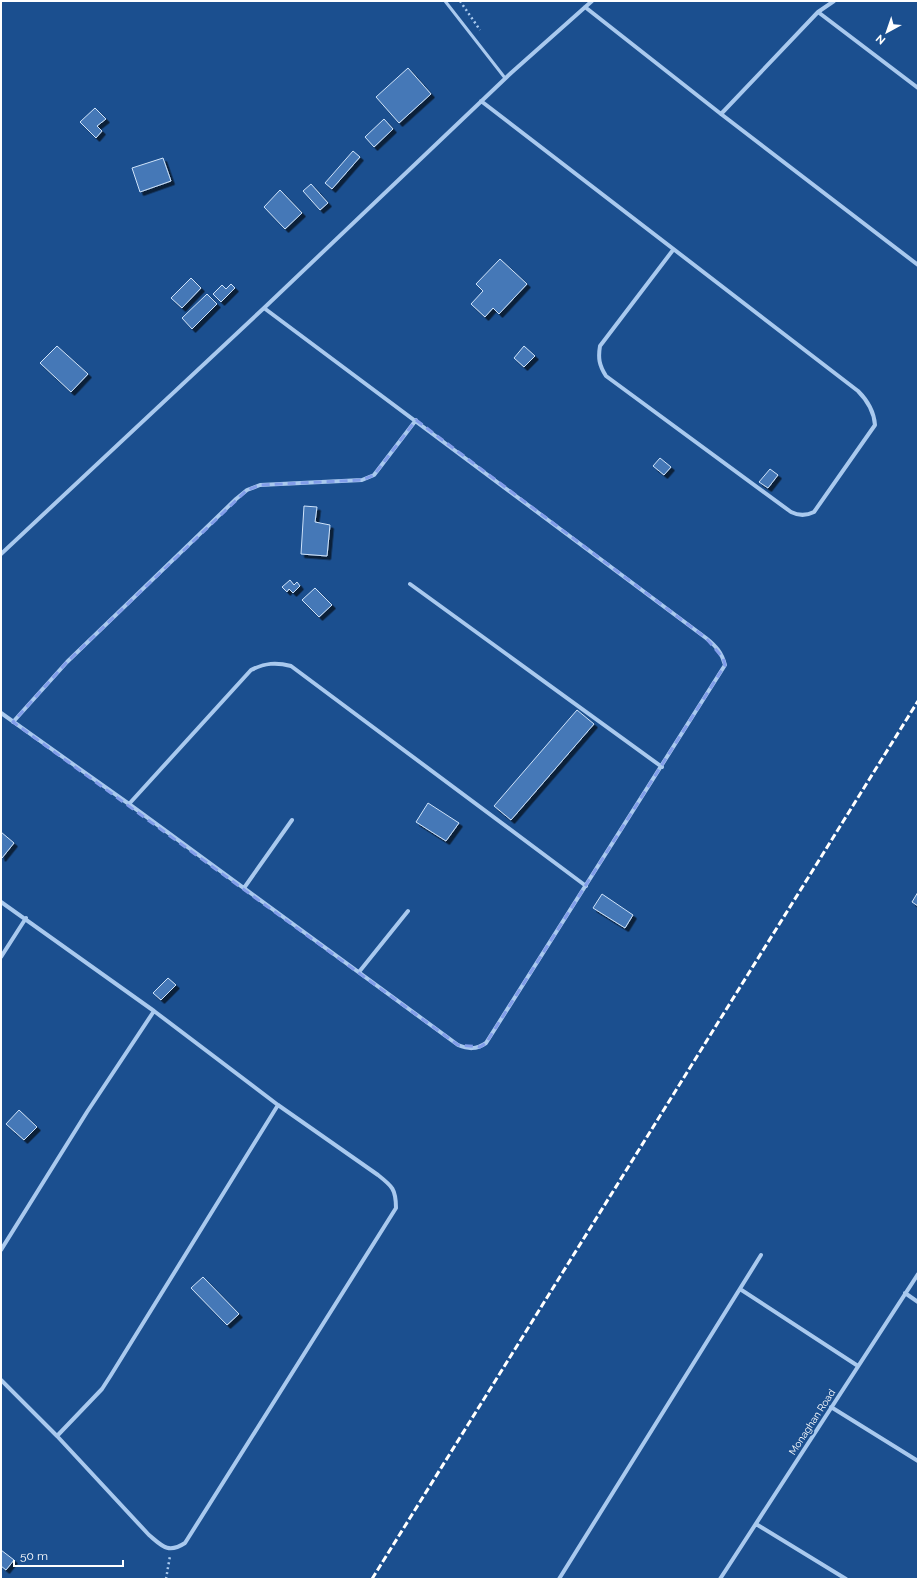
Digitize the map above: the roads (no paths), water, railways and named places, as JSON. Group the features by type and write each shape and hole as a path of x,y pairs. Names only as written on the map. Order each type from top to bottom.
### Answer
{"street":[{"path":"1,554 264,308 505,78 592,1"},
{"path":"721,114 818,12 834,1"},
{"path":"585,7 721,114 918,265"},
{"path":"818,12 918,88"},
{"path":"481,101 858,391 866,400 875,417 875,425 814,512 808,514 796,514 791,512 606,376 601,369 598,362 600,346 674,250"},
{"path":"1,713 129,804 458,1045 465,1048 480,1047 486,1043 725,666 720,652 706,638 264,308"},
{"path":"13,722 67,662 230,505 248,490 260,485 362,480 374,475 416,420"},
{"path":"410,584 662,767"},
{"path":"129,804 251,670 260,666 280,663 291,666 586,886"},
{"path":"244,888 292,820"},
{"path":"1,902 26,918 154,1010 278,1105 392,1186 396,1195 396,1208 185,1543 171,1550 162,1546 149,1535 57,1436 1,1380"},
{"path":"359,972 408,911"},
{"path":"1,957 26,918"},
{"path":"1,1250 87,1112 154,1010"},
{"path":"57,1436 102,1389 112,1376 278,1105"},
{"path":"559,1579 761,1255"},
{"name":"Monaghan Road","path":"720,1579 918,1274"},
{"path":"740,1289 858,1366"},
{"path":"905,1293 918,1302"},
{"path":"831,1407 918,1461"},
{"path":"756,1524 846,1579"}],"lane":[{"path":"444,1 505,78"}],"railway":[{"path":"372,1579 918,701"}]}
